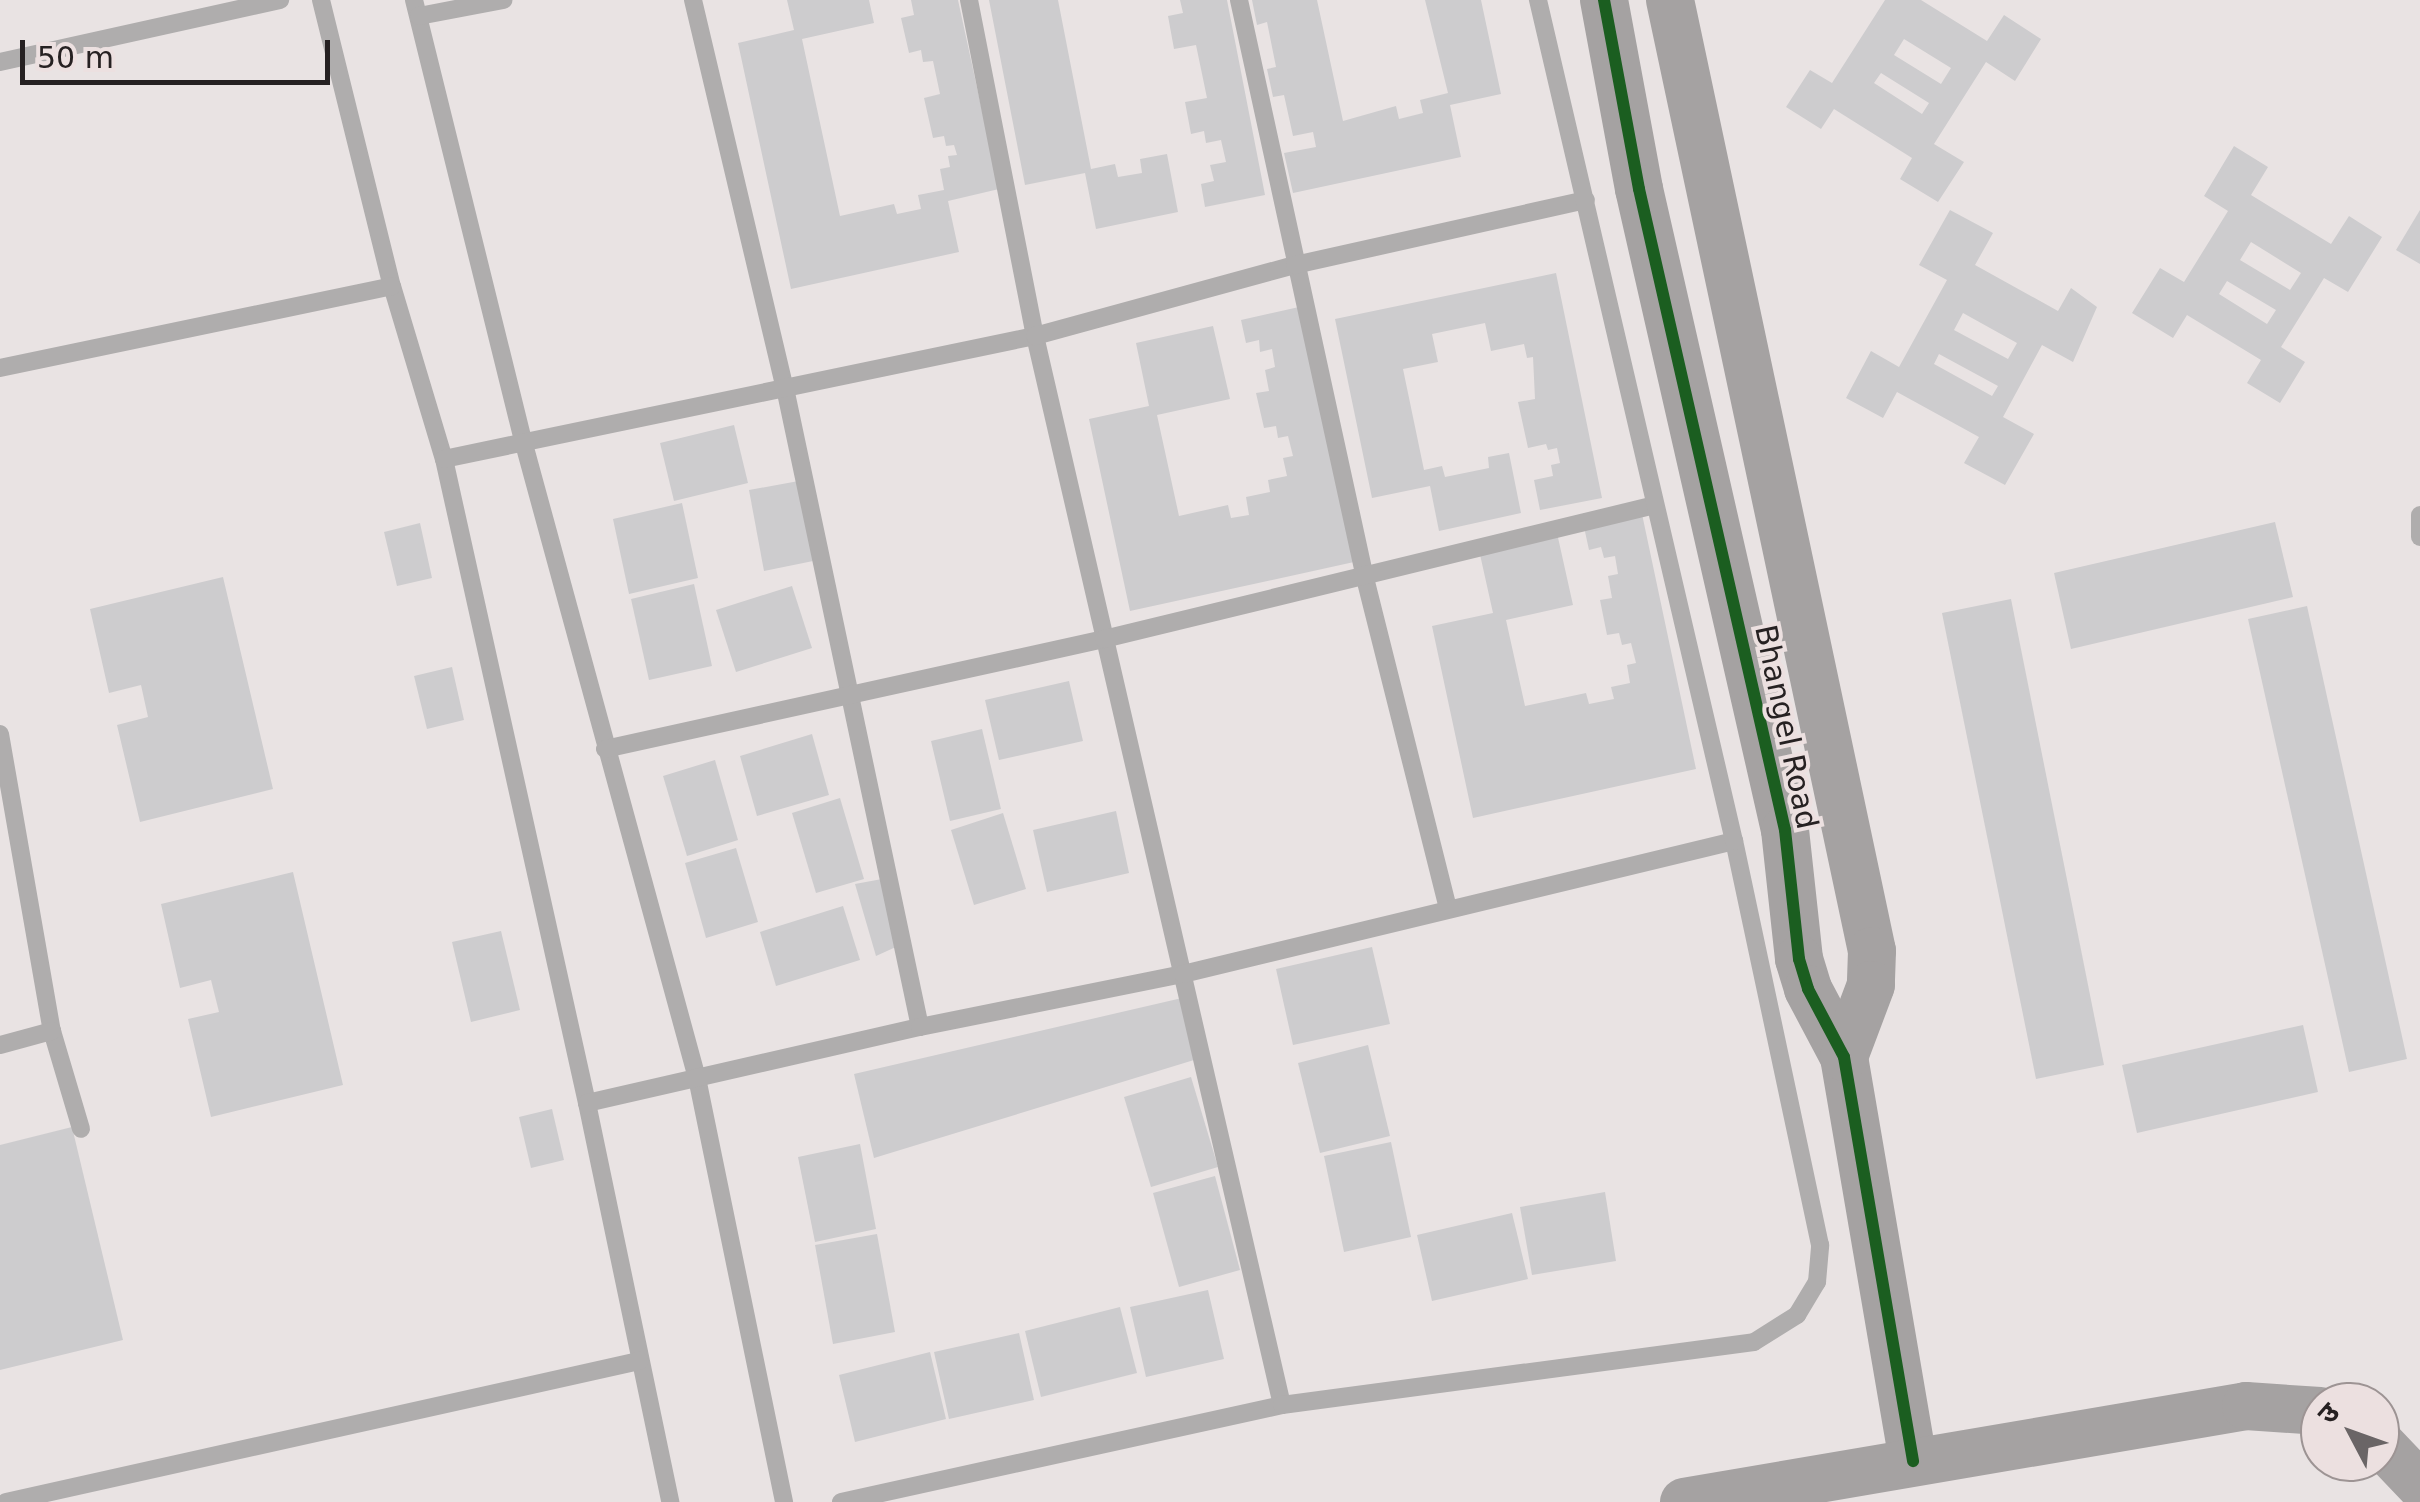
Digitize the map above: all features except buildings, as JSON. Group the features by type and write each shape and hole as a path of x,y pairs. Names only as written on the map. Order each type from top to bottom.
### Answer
{"street":[{"name":"Bhangel Road","path":"1604,0 1639,189 1785,830 1799,958 1808,990 1844,1056 1913,1461"},
{"name":"Bhangel Road","path":"1670,0 1872,951 1871,985 1844,1056"},
{"path":"1639,189 1708,176"},
{"path":"1785,830 1844,818"},
{"path":"1684,1502 2246,1406 2300,1410"},
{"path":"2400,1464 2420,1485"}],"lane":[{"path":"0,62 280,0"},
{"path":"322,0 392,286 444,459 588,1103 670,1502"},
{"path":"503,0 416,8 524,444 698,1078 784,1502"},
{"path":"693,0 785,388 920,1027"},
{"path":"969,0 1035,336 1282,1405"},
{"path":"1239,0 1365,578 1448,910"},
{"path":"841,1502 1282,1405 1754,1342 1797,1315 1817,1282 1820,1245 1734,841 1538,0"},
{"path":"444,459 1035,336 1296,265 1586,200"},
{"path":"0,368 392,286"},
{"path":"605,748 1104,639 1655,504"},
{"path":"2420,514 2420,538"},
{"path":"0,734 5,803 52,1030 81,1128"},
{"path":"588,1103 920,1027 1183,974 1734,841"},
{"path":"0,1045 52,1030"},
{"path":"6,1502 639,1361"}],"cycle path":[{"path":"1604,0 1639,189 1785,830 1799,959 1808,989 1844,1057 1913,1461"}]}
